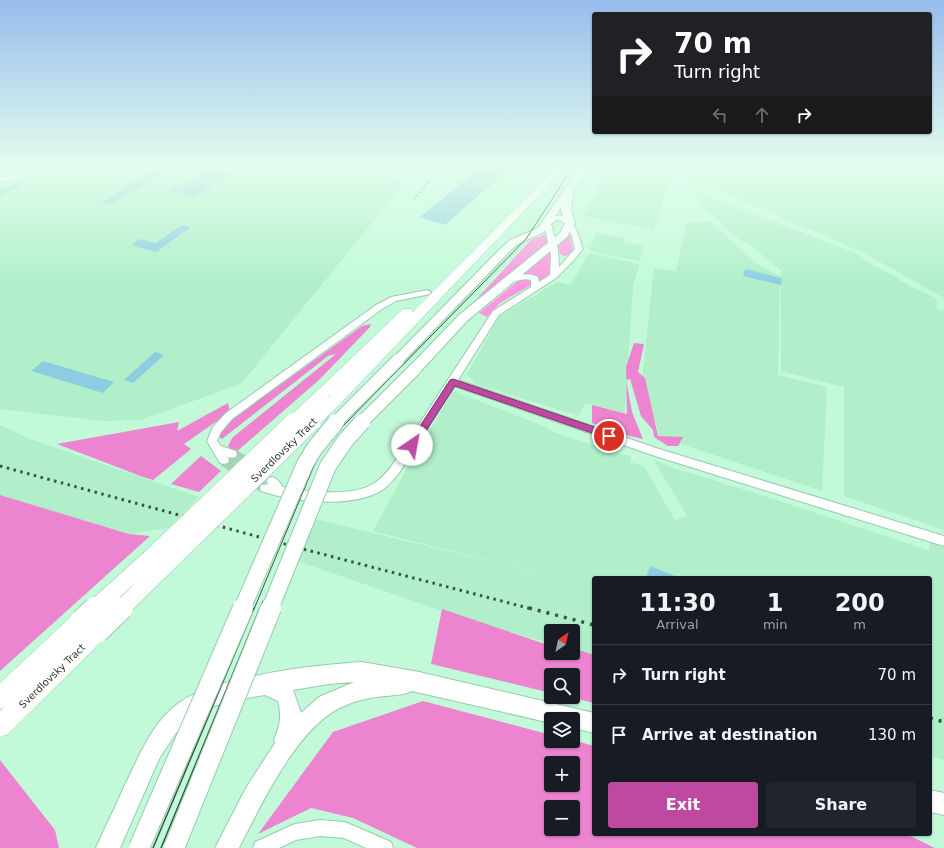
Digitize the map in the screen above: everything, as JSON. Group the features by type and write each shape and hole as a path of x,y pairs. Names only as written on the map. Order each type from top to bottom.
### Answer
{"main road":[{"name":"Sverdlovsky Tract","path":"329,398 427,292 513,207"},
{"name":"Sverdlovsky Tract","path":"0,698 89,626 329,398 522,207"},
{"path":"139,848 305,464 314,447 505,250 514,242 539,232 558,207"},
{"path":"174,848 328,466 354,430 463,318 509,280 554,247 564,235 570,223 567,207"},
{"name":"Sverdlovsky Tract","path":"0,726 89,626"},
{"path":"108,848 152,752 169,726 183,712 211,697 329,674 362,672 419,682 592,723"},
{"path":"271,765 300,728 325,704 352,692 376,686 419,682"},
{"path":"227,848 292,724 290,707 286,694 267,685"},
{"path":"932,801 944,804"}],"street":[{"path":"268,484 281,493 340,496 362,493 372,490 382,484 395,470 496,313 509,303 553,276 565,267 576,254 579,249 570,223 564,219 556,218 547,223 554,247 557,265 553,276"},
{"path":"554,247 558,255 562,257 576,254"},
{"path":"509,280 525,276 531,277 535,279 535,288"},
{"path":"228,457 219,450 212,441 216,430 230,416 379,307 394,299 427,292"},
{"path":"453,382 655,452 944,541"},
{"path":"262,848 295,832 320,828 345,830 385,848"}],"shaded area":[{"path":"0,207 385,207 241,384 140,420 103,421 0,409"},
{"path":"589,207 661,207 654,229 584,216"},
{"path":"704,207 735,207 858,254 871,264 896,277 909,286 936,298 937,309 944,310 944,530 844,496 844,387 781,371 781,272 783,272 750,244 738,239"},
{"path":"757,207 944,207 944,298 866,254"},
{"path":"710,221 755,263 780,276 778,375 827,387 822,491 660,437 642,381 654,268 676,271 687,222"},
{"path":"596,233 625,238 624,243 644,246 639,261 589,251"},
{"path":"546,234 549,244 472,304 531,240"},
{"path":"570,234 573,250 569,255 564,256 560,254 558,246"},
{"path":"551,251 552,269 547,276 540,281 531,274 522,274"},
{"path":"589,253 640,264 633,286 625,413 585,403 579,416 476,384 467,374 499,317 557,282 571,285"},
{"path":"524,278 531,280 531,285 500,303 487,317 479,313 519,280"},
{"path":"371,324 370,327 319,380 235,453 228,446 232,438 336,354 328,356 222,439 218,436 227,423 362,326"},
{"path":"634,343 644,344 638,372 645,378 658,436 683,437 678,446 668,446 654,437 653,430 641,416 630,379 626,380 626,367"},
{"path":"626,382 632,412 643,439 617,433 592,423 592,405 627,414"},
{"path":"453,391 544,426 553,432 631,457 630,462 644,466 675,520 687,516 653,459 673,468 749,491 930,551 929,540 944,544 944,760 932,757 932,576 592,576 592,655 580,652 580,624 544,624 544,642 448,613 297,561 311,518 531,571 373,531 405,472"},
{"path":"228,403 230,412 184,444 191,449 153,480 57,444 179,422 177,431"},
{"path":"0,425 30,439 199,497 169,528 129,534 0,495"},
{"path":"201,456 221,471 199,492 171,484"},
{"path":"0,495 129,534 150,536 0,671"},
{"path":"442,609 544,644 544,660 580,660 580,650 592,654 592,703 580,700 580,668 544,668 544,691 431,664"},
{"path":"423,701 544,733 544,748 580,748 580,742 592,745 592,836 910,836 935,848 417,848 353,818 311,808 258,834 333,732"},
{"path":"0,760 55,830 59,848 0,848"}],"building":[{"path":"433,207 466,207 445,225 420,217"},
{"path":"182,225 191,227 156,252 131,245 139,239 156,243"},
{"path":"745,269 782,278 781,285 743,276"},
{"path":"155,352 164,355 133,383 124,380"},
{"path":"43,361 114,382 103,393 31,371"},
{"path":"650,566 675,576 647,576"}],"tunnel":[{"path":"232,454 252,467"},
{"path":"224,460 265,488"}],"tram line":[{"path":"254,609 313,468 323,449 342,427 526,239 547,207"},
{"path":"260,609 263,601"},
{"path":"153,848 254,608"},
{"path":"161,848 260,608"}],"railway":[{"path":"0,466 303,549 532,609"},
{"path":"529,608 592,624"},
{"path":"932,719 944,722"}],"route":[{"path":"412,445 453,382 609,436"}]}
